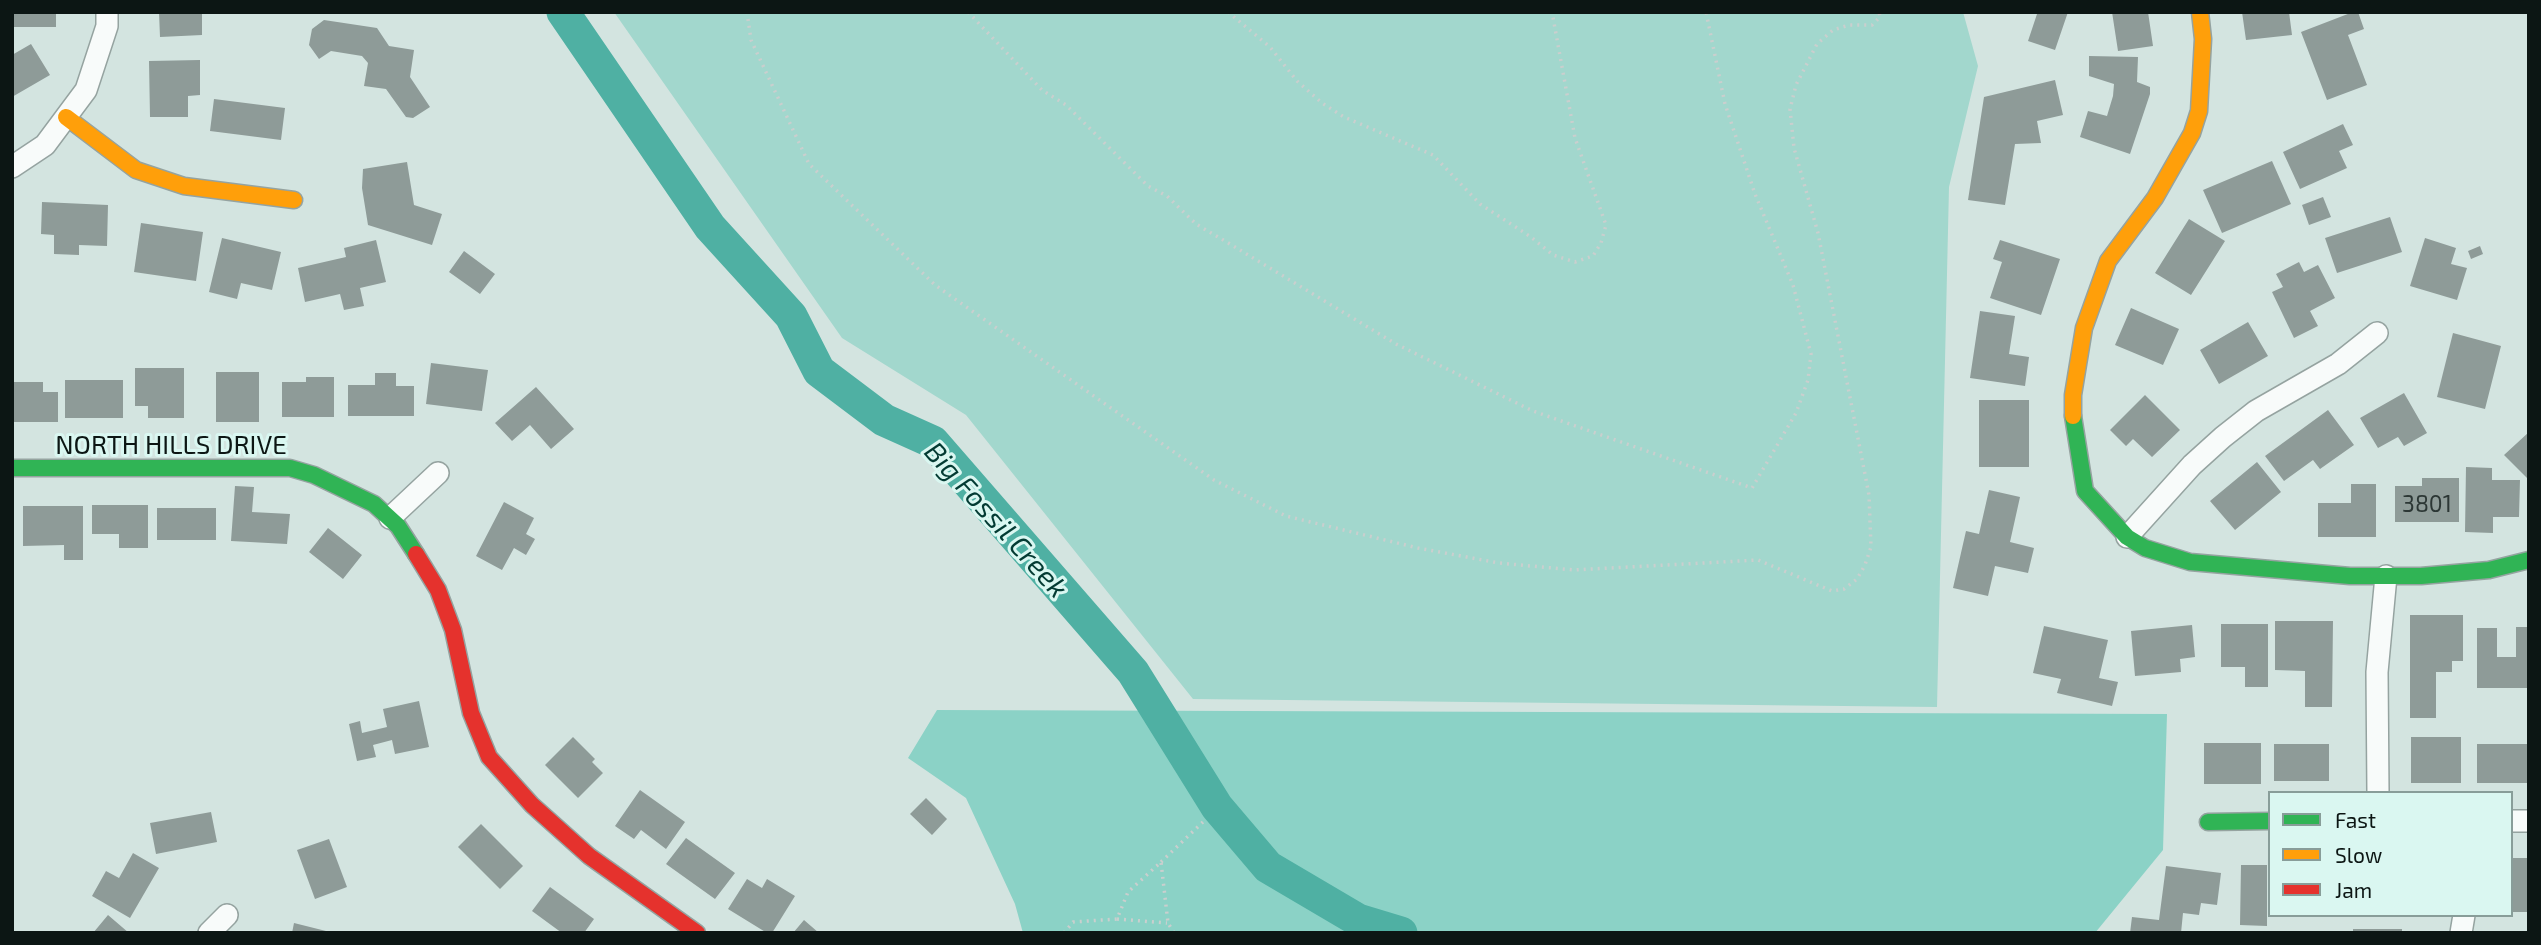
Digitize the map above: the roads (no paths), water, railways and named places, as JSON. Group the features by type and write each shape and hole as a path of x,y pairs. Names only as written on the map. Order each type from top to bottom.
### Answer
{"street":[{"path":"12,167 45,145 86,90 107,26 107,12"},
{"path":"2200,12 2203,39 2199,111 2192,133 2155,198 2108,261 2084,328 2077,362 2073,429 2085,491 2127,537 2145,548 2190,562 2350,576 2386,576 2489,570 2529,560"},
{"path":"66,117 136,170 184,186 294,200"},
{"path":"2127,537 2192,465 2223,436 2256,411 2338,364 2377,332"},
{"name":"NORTH HILLS DRIVE","path":"12,468 290,468 365,499 390,519 422,560 439,590 453,630 471,713 489,757 532,805 590,856 697,933"},
{"path":"390,519 439,473"},
{"path":"2378,791 2377,672 2386,576"},
{"path":"2207,822 2268,821"},
{"path":"209,933 227,915"}],"waterway":[{"name":"Big Fossil Creek","path":"563,12 710,227 791,316 819,371 884,420 933,442 1133,672 1217,807 1268,867 1358,920 1401,933"}]}
